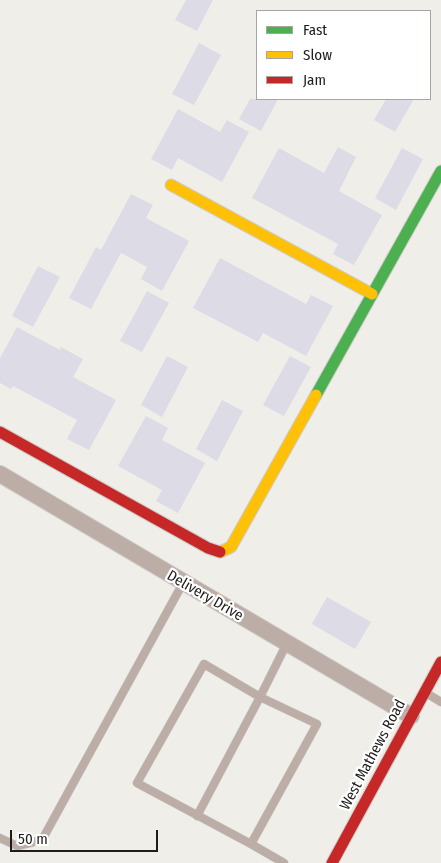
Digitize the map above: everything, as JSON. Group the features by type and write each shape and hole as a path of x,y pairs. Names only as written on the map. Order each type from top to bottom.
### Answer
{"street":[{"path":"0,432 208,548 222,552 231,547 441,171"},
{"path":"171,185 372,294"},
{"name":"Delivery Drive","path":"0,474 411,716"},
{"name":"West Mathews Road","path":"332,863 441,662"}],"lane":[{"path":"0,838 17,846 42,840 183,583"},
{"path":"197,816 287,643"},
{"path":"252,844 317,724 260,697 204,664 137,783 284,863"},
{"path":"424,692 441,702"}],"building":[{"path":"186,0 213,0 197,31 175,20"},
{"path":"199,43 221,55 194,105 172,94"},
{"path":"250,99 277,100 261,131 239,119"},
{"path":"385,100 413,100 395,132 374,120"},
{"path":"178,109 220,132 227,120 249,132 222,182 178,158 172,170 151,159"},
{"path":"338,147 356,157 339,191 382,215 354,265 333,254 338,244 252,198 279,148 324,173"},
{"path":"402,148 423,159 396,210 375,198"},
{"path":"131,194 153,205 146,218 189,241 162,291 141,279 147,267 121,253 91,309 69,298 96,247 101,250"},
{"path":"220,258 306,304 311,295 333,306 306,356 263,333 258,342 193,308"},
{"path":"38,266 60,277 33,327 12,316"},
{"path":"147,291 169,303 142,352 120,341"},
{"path":"17,327 60,350 61,347 83,359 73,377 116,400 89,450 67,439 77,420 13,386 11,389 0,383 0,358"},
{"path":"167,356 188,367 162,417 141,405"},
{"path":"290,356 311,367 284,416 263,405"},
{"path":"222,400 243,411 217,461 196,449"},
{"path":"146,416 168,428 162,440 205,463 178,513 156,501 162,490 118,466"},
{"path":"327,597 371,622 355,649 312,624"}],"traffic: fast":[{"path":"316,395 441,171"}],"traffic: slow":[{"path":"171,185 372,294"},
{"path":"220,552 231,547 316,395"}],"traffic: jam":[{"path":"0,432 208,548 220,552"},
{"path":"332,863 441,662"}]}
